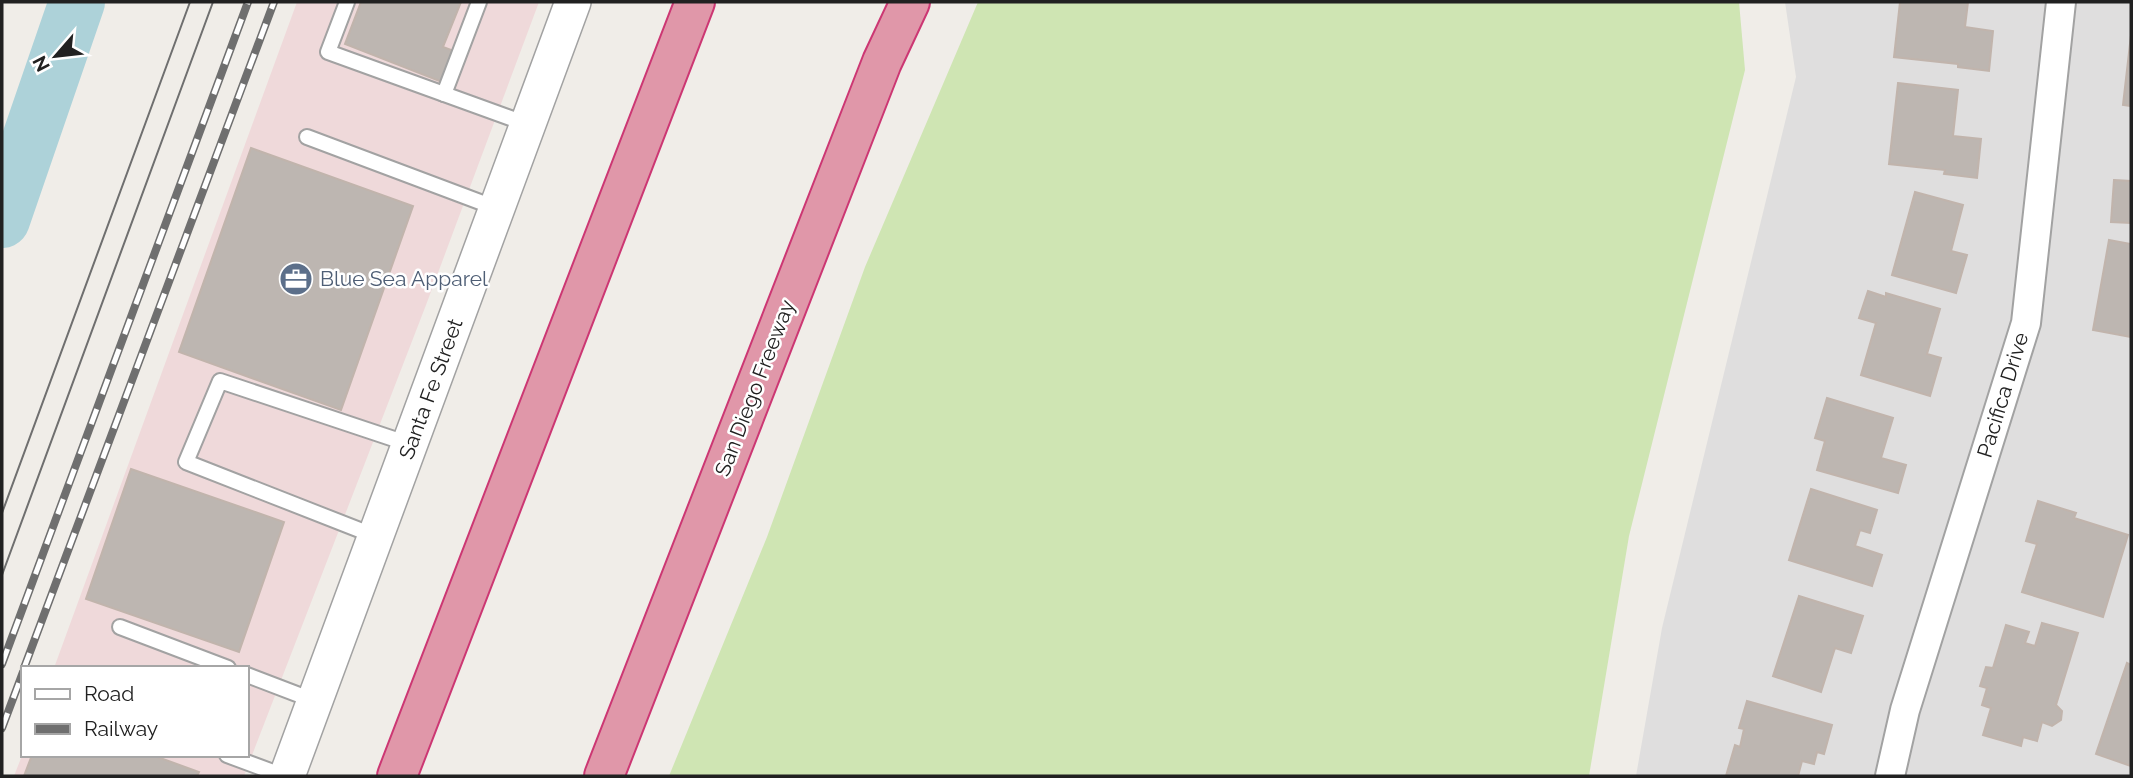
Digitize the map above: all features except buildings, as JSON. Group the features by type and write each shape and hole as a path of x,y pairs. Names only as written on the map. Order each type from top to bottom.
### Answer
{"highway":[{"path":"397,776 695,2"},
{"name":"San Diego Freeway","path":"604,776 882,62 910,2"}],"street":[{"name":"Santa Fe Street","path":"285,776 316,702 573,2"},
{"name":"Pacifica Drive","path":"1890,776 1905,710 2026,323 2061,2"}],"lane":[{"path":"346,2 328,52 528,125"},
{"path":"444,94 480,2"},
{"path":"307,137 497,208"},
{"path":"377,537 186,462 220,381 411,445"},
{"path":"120,627 223,666"},
{"path":"248,675 316,702"},
{"path":"233,757 285,776"}],"shaded area":[{"path":"297,2 539,2 426,305 244,776 14,776 21,757 248,757 248,666 55,666"},
{"path":"1785,2 2131,2 2131,776 1636,776 1662,628 1796,77"}],"green space":[{"path":"978,2 1739,2 1745,70 1629,536 1589,776 669,776 767,537 865,267"}],"waterway":[{"path":"2,220 77,2"}],"tram line":[{"path":"2,513 190,2"},
{"path":"2,575 213,2"}],"railway":[{"path":"2,664 248,2"},
{"path":"25,666 274,2"},
{"path":"2,728 21,677"}],"place":[{"name":"Blue Sea Apparel","path":"296,279"}]}
